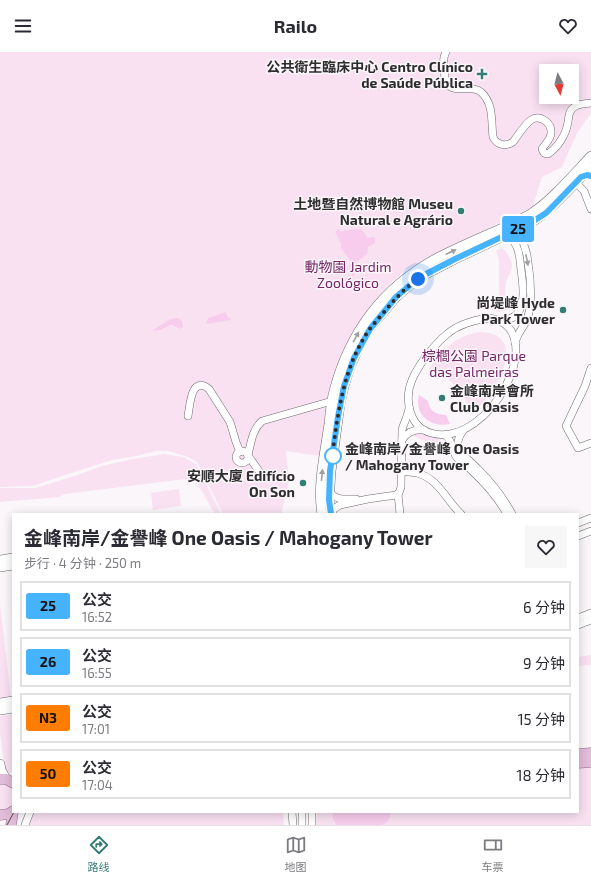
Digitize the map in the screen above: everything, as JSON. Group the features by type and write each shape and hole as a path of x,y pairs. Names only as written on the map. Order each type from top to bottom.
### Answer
{"main road":[{"path":"322,513 321,486 334,390 343,362 356,335 372,312 396,286 420,268 532,213 548,201 591,156"},
{"path":"331,513 329,507 329,488 334,444 344,386 358,349 370,329 396,297 415,281 444,265 529,224 546,213 591,167"},
{"path":"0,560 12,558"},
{"path":"0,567 12,565"},
{"path":"0,703 12,701"},
{"path":"0,710 12,708"},
{"path":"579,754 591,753"},
{"path":"579,763 591,762"},
{"path":"0,764 1,770 9,781"},
{"path":"0,815 9,814 12,812"},
{"path":"11,825 13,813"}],"street":[{"path":"446,52 443,58 444,77 447,84 453,88 475,89 484,95 492,112 493,137 498,143 509,144 513,142 532,120 539,118 543,119 550,126 550,138 542,149 544,153 548,154 557,146 564,136 571,110 577,105 591,102"},
{"path":"576,183 584,191 591,209"},
{"path":"515,342 527,320 531,304 527,255 522,238 523,230 529,224"},
{"path":"424,430 415,422 410,413 409,394 411,381 420,366 438,343 447,334 462,324 489,318 506,320 516,315 522,306 523,294 520,261 516,245 510,238 502,237"},
{"path":"402,440 405,435 415,430 424,430 435,434 445,435 463,431 479,420 496,403 506,387 514,366 516,354 513,336 508,327 498,320"},
{"path":"591,368 585,386 566,426 578,448 591,442"},
{"path":"188,416 192,391 200,385 207,387 230,422 240,452"},
{"path":"259,471 248,456 246,452 240,452 236,457 239,462 246,462 248,456 255,430 262,421 332,401"},
{"path":"400,513 398,494 401,487 402,428 407,418 409,406"},
{"path":"463,431 459,437 458,449 497,490 506,502 507,513"},
{"path":"445,435 451,441 456,458 485,484 506,513"},
{"path":"401,471 416,472 431,479 461,513"},
{"path":"329,488 330,492 335,497 368,499"},
{"path":"332,513 334,509 340,505 398,494"},
{"path":"579,523 591,518"},
{"path":"579,536 591,531"},
{"path":"579,618 591,613"},
{"path":"579,625 591,620"},
{"path":"25,825 30,813"},
{"path":"292,813 293,825"},
{"path":"302,813 302,825"},
{"path":"312,813 312,825"}],"green space":[{"name":"動物園 Jardim Zoológico","path":"0,52 591,52 591,113 577,133 562,167 542,177 534,206 429,257 406,270 381,294 365,315 338,367 329,390 320,456 286,451 289,481 281,513 222,513 197,462 188,457 169,451 156,451 112,460 33,486 0,487","holes":["175,318 178,319 180,328 178,329 171,325 153,330 170,319"]},
{"path":"502,248 511,260 512,265 505,288 505,297 509,308 503,311 498,311 492,309 499,296 499,259 496,251"},
{"name":"棕櫚公園 Parque das Palmeiras","path":"483,332 497,336 504,345 506,356 503,369 497,382 489,395 471,413 464,398 455,386 444,376 429,369 445,349 459,339 474,333"},
{"path":"415,433 440,440 443,442 443,448 429,446 425,441 411,435"},
{"path":"164,454 183,457 196,464 220,513 214,513 196,481 186,479 64,494 59,497 0,502 0,488 35,488 102,466"},
{"path":"179,489 181,506 153,510 151,493"},
{"path":"0,605 11,698 0,699"},
{"path":"591,655 591,665 579,666 579,657"},
{"path":"12,714 12,772 5,773 0,733 0,716"},
{"path":"591,767 591,825 316,825 317,813 579,813 579,768"},
{"path":"0,782 12,787 12,807 10,809 0,811"},
{"path":"34,813 283,813 284,825 28,825"}],"shaded area":[{"path":"339,229 341,231 360,229 368,238 375,238 375,243 368,247 367,254 353,263 351,268 355,269 354,275 352,276 349,268 351,261 341,248 341,243 335,232"},
{"path":"226,312 227,316 231,320 206,324 208,318"},
{"path":"175,318 182,321 183,327 178,328 171,325 160,330 153,330 170,319"},
{"path":"419,395 428,401 430,408 434,412 446,415 450,424 436,424 426,418 419,409"},
{"path":"333,813 391,813 386,823 382,825 337,825 333,819"}],"tram line":[{"path":"7,825 13,813"}],"bus line":[{"name":"25","path":"331,513 329,507 330,471 340,404 350,367 358,349 370,329 396,297 410,285 426,274 455,259 535,221 546,213 569,191 581,177 584,175 591,176"}],"place":[{"name":"公共衛生臨床中心 Centro Clínico de Saúde Pública","path":"482,74"},
{"name":"土地暨自然博物館 Museu Natural e Agrário","path":"461,211"},
{"name":"尚堤峰 Hyde Park Tower","path":"563,310"},
{"name":"金峰南岸會所 Club Oasis","path":"442,398"},
{"name":"金峰南岸/金譽峰 One Oasis / Mahogany Tower","path":"333,456"},
{"name":"安順大廈 Edifício On Son","path":"303,483"}],"route":[{"path":"333,456 332,457 344,386 358,349 370,329 396,297 418,279"}]}
